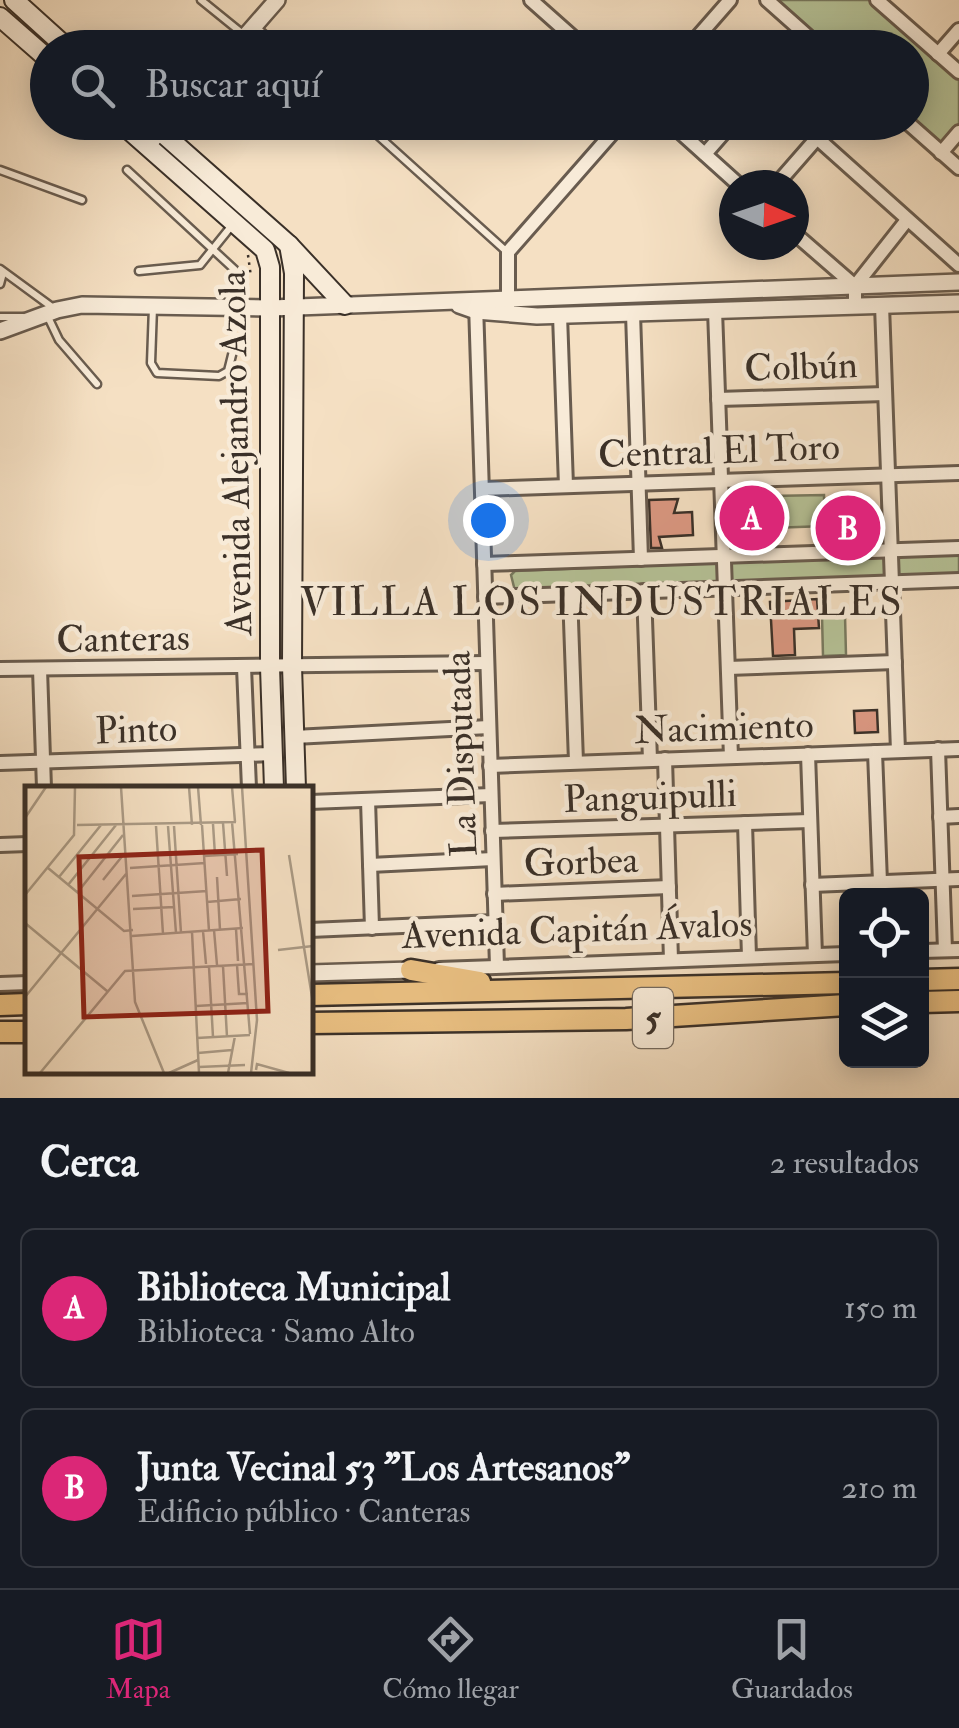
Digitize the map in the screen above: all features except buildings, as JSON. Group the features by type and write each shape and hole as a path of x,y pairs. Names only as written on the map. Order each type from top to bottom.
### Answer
{"highway":[{"path":"411,970 532,990"},
{"path":"929,980 959,980"},
{"name":"Avenida Capitán Ávalos","path":"312,995 839,982"},
{"path":"929,1002 959,1001"},
{"path":"0,1005 25,1004"},
{"name":"5","path":"312,1023 626,1019 839,1005"}],"main road":[{"path":"18,1 48,30"},
{"path":"0,16 30,42"},
{"name":"Avenida Alejandro Azola","path":"140,140 265,250 270,267 270,667 274,786"},
{"name":"Avenida Alejandro Azola","path":"175,140 289,245 294,273 292,666 296,786"},
{"path":"289,245 344,305"}],"street":[{"path":"250,30 277,0"},
{"path":"531,0 565,30"},
{"path":"704,30 730,0"},
{"path":"767,0 794,30"},
{"path":"877,0 911,30"},
{"path":"938,54 959,30"},
{"path":"929,46 959,72"},
{"path":"941,152 959,132"},
{"path":"147,146 151,140"},
{"path":"508,306 508,252 606,140"},
{"path":"689,140 723,170"},
{"path":"705,154 717,140"},
{"path":"789,170 815,140"},
{"path":"819,140 908,220 956,256"},
{"path":"927,140 959,168"},
{"path":"855,306 855,286 908,220"},
{"path":"809,246 855,286"},
{"path":"0,330 82,306 271,308 446,301 508,306 959,282"},
{"path":"508,306 560,315 959,303"},
{"name":"La Disputada","path":"476,305 496,966"},
{"path":"882,305 898,751"},
{"path":"715,310 731,757"},
{"path":"634,313 641,559"},
{"path":"560,315 566,486"},
{"name":"Colbún","path":"718,399 886,394"},
{"name":"Central El Toro","path":"482,488 959,472"},
{"path":"484,564 959,548"},
{"path":"485,596 959,580"},
{"path":"644,591 650,760"},
{"path":"570,594 576,762"},
{"path":"728,668 895,662"},
{"name":"Canteras","path":"0,670 487,663"},
{"name":"Avenida Alejandro Azola","path":"244,667 248,786"},
{"path":"40,669 44,786"},
{"path":"294,736 489,727"},
{"name":"Nacimiento","path":"490,766 959,749"},
{"path":"938,750 942,879 952,950"},
{"path":"875,752 880,882"},
{"name":"Pinto","path":"0,763 273,754"},
{"path":"808,754 815,955"},
{"path":"665,759 671,960"},
{"path":"312,802 491,795"},
{"path":"368,800 372,928"},
{"path":"940,817 959,816"},
{"name":"Panguipulli","path":"492,831 810,821"},
{"path":"745,823 749,957"},
{"path":"0,845 25,844"},
{"path":"370,865 493,859"},
{"path":"812,885 959,878"},
{"name":"Gorbea","path":"494,894 669,887"},
{"name":"Gorbea","path":"312,930 495,922"},
{"name":"Avenida Capitán Ávalos","path":"312,972 839,954"},
{"path":"0,984 25,982"}],"lane":[{"path":"201,0 238,30"},
{"path":"383,140 508,252"},
{"path":"0,170 82,200"},
{"path":"127,170 235,270"},
{"path":"139,271 200,265 234,223"},
{"path":"0,284 2,271"},
{"path":"2,271 46,314 59,340 97,384"},
{"path":"153,306 151,363 156,373 219,376 228,371 234,347"},
{"path":"0,317 46,314"}],"green space":[{"path":"774,0 870,0 904,30 808,30"},
{"path":"929,52 959,78 959,128 942,147 929,136"},
{"path":"824,495 825,526 771,528 770,496"},
{"path":"959,553 959,574 515,591 511,575 515,571"},
{"path":"845,615 846,655 823,656 822,616"}],"place":[{"name":"Biblioteca Municipal","path":"752,518"},
{"name":"Junta Vecinal 53 \"Los Artesanos\"","path":"848,528"}],"district":[{"name":"VILLA LOS INDUSTRIALES","path":"602,601"}]}
